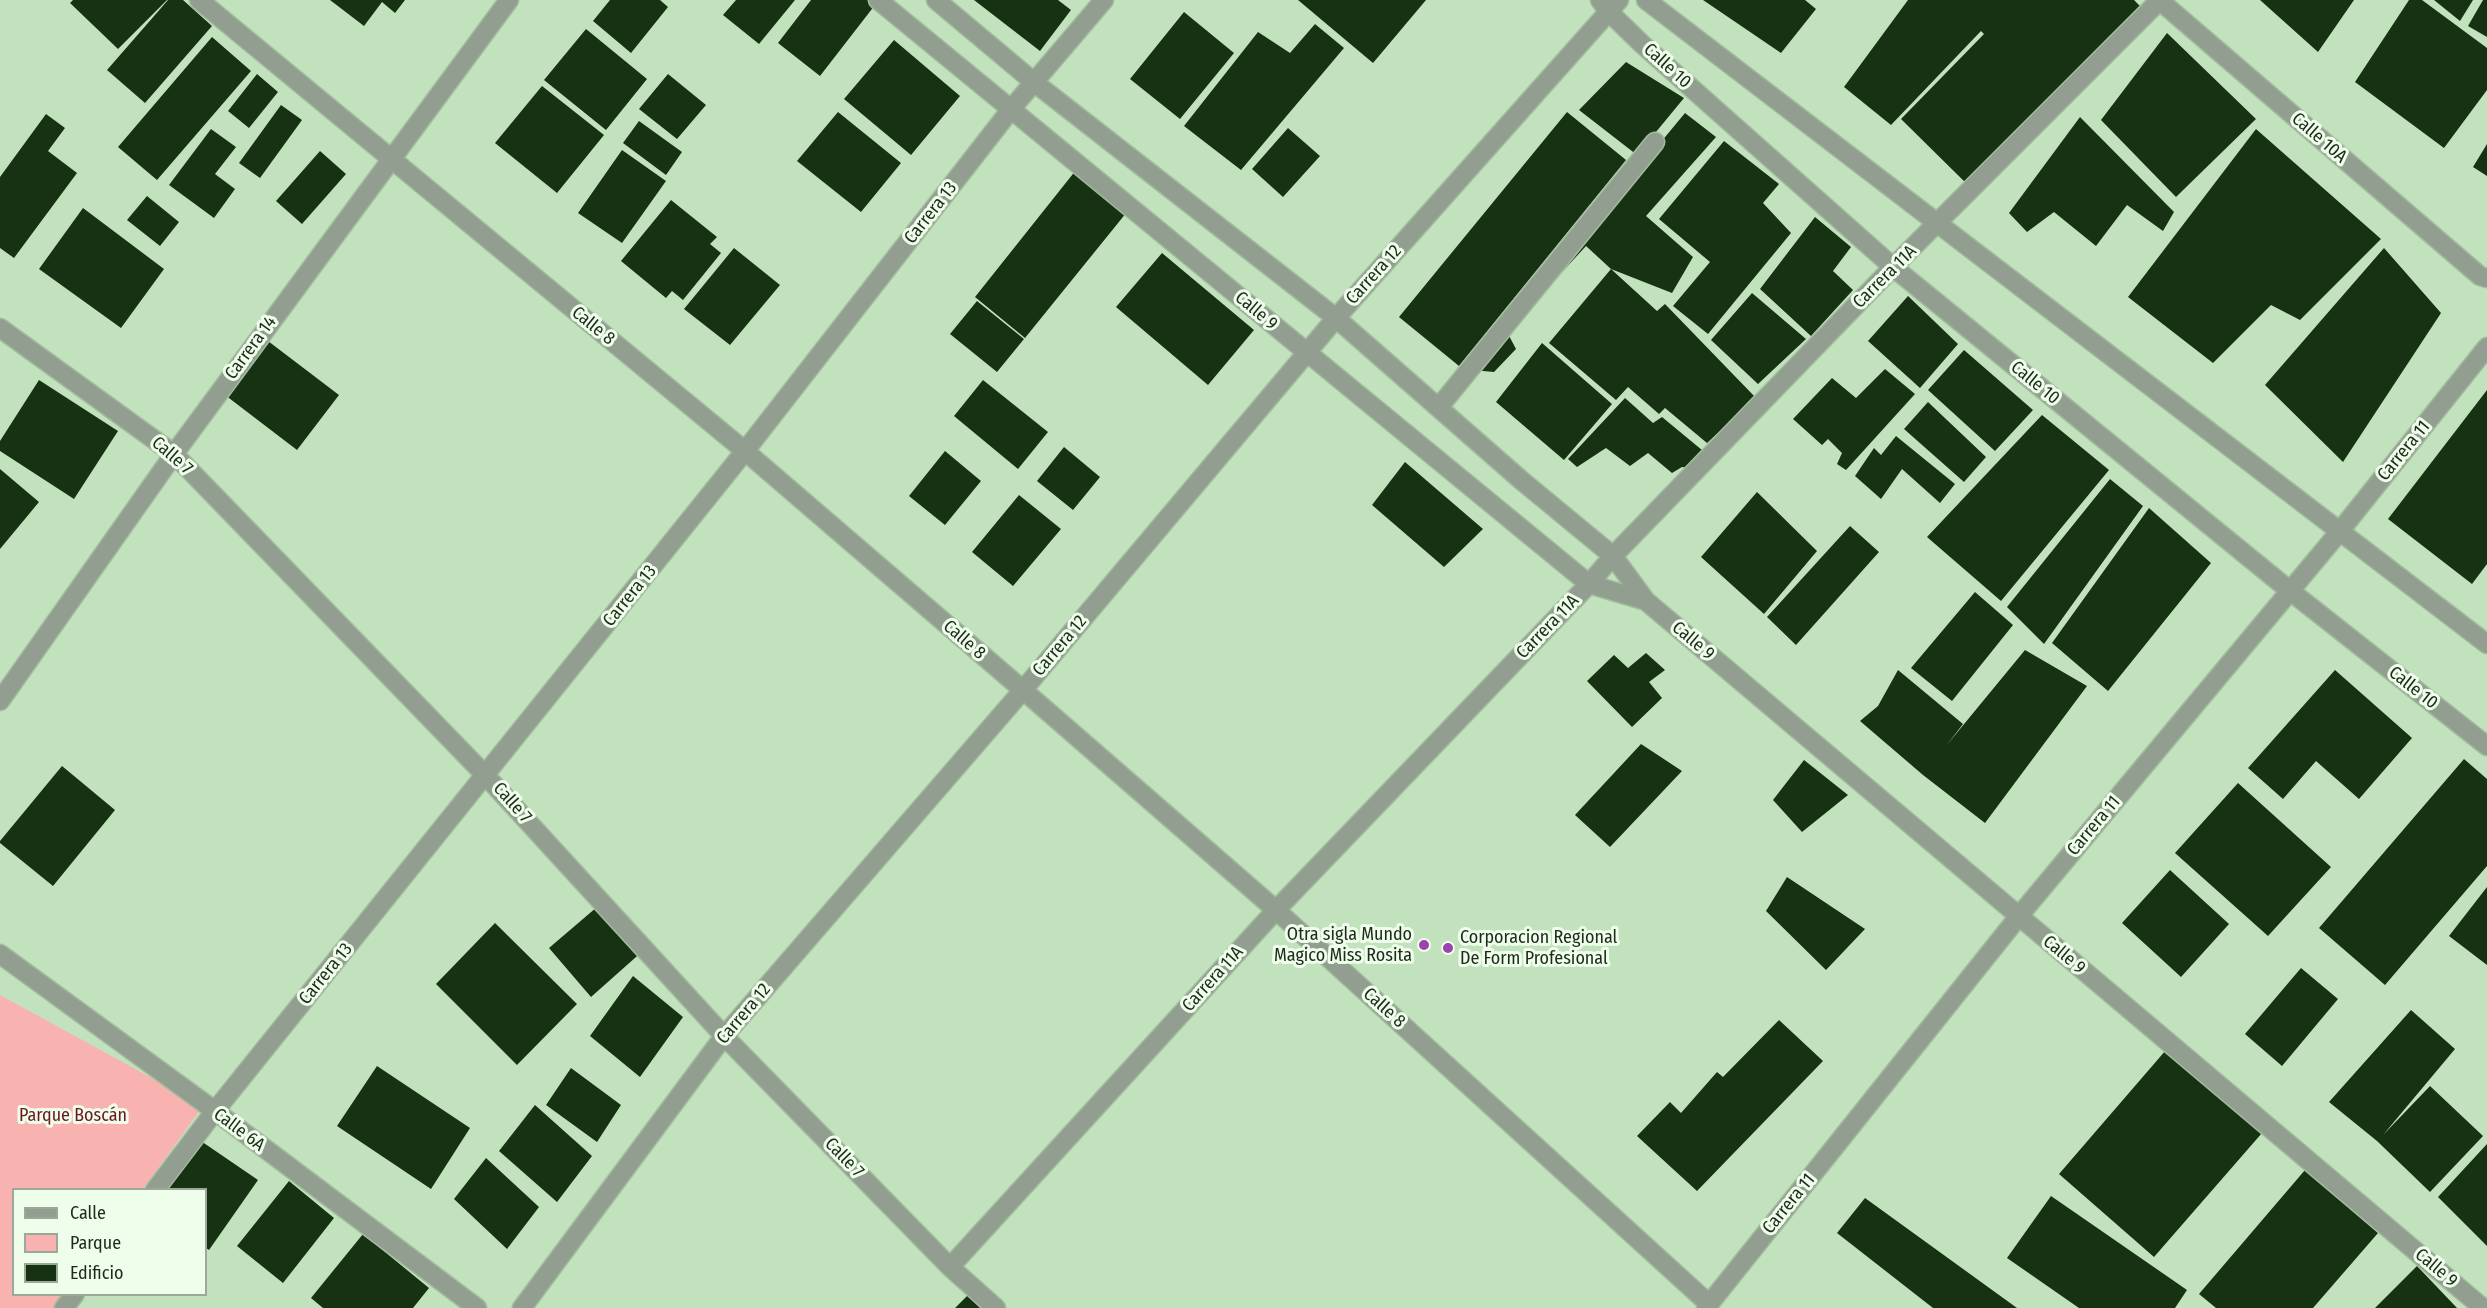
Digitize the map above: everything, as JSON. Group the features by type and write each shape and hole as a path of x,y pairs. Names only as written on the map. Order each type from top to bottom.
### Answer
{"street":[{"name":"Calle 8","path":"199,0 389,159 746,451 1023,690 1276,910 1708,1306"},
{"name":"Carrera 14","path":"0,701 174,454 508,0"},
{"name":"Calle 9","path":"878,0 1589,584 1646,601"},
{"name":"Calle 9","path":"936,0 1035,83 1336,318 1521,480 1613,556 1646,601 2483,1308"},
{"name":"Carrera 13","path":"156,1188 214,1111 746,451 1012,108 1104,0"},
{"path":"1646,0 2487,644"},
{"name":"Carrera 11A","path":"950,1267 1276,910 1589,584 1613,556 1893,267 2159,0"},
{"name":"Calle 10A","path":"2159,0 2485,281"},
{"name":"Calle 10","path":"1609,4 1893,267 2289,590 2487,746"},
{"name":"Carrera 12","path":"522,1308 724,1036 1023,690 1336,318 1609,4"},
{"path":"1439,406 1655,141"},
{"name":"Calle 7","path":"0,328 174,454 486,776 724,1036 950,1267 996,1308"},
{"name":"Carrera 11","path":"1708,1306 2019,916 2340,531 2487,347"},
{"name":"Calle 6A","path":"0,954 477,1308"},
{"path":"64,1308 73,1296"}],"green space":[{"name":"Parque Boscán","path":"0,995 203,1106 144,1188 12,1188 12,1296 66,1296 57,1308 0,1308"}],"building":[{"path":"73,0 167,0 118,49 70,3"},
{"path":"168,0 183,0 212,26 145,103 107,70"},
{"path":"330,0 405,0 395,13 382,2 364,26"},
{"path":"610,0 660,0 668,7 631,53 593,21"},
{"path":"736,0 795,0 759,44 723,15"},
{"path":"811,0 868,0 875,5 820,76 778,43"},
{"path":"974,0 1058,0 1071,10 1040,51"},
{"path":"1298,0 1426,0 1373,63"},
{"path":"1703,0 1805,0 1816,9 1781,53"},
{"path":"1908,0 2134,0 2144,10 1972,189 1901,119 1984,34 1981,31 1891,125 1844,87"},
{"path":"2260,0 2354,0 2318,52"},
{"path":"2409,0 2422,0 2487,48 2487,90 2444,148 2355,82"},
{"path":"2434,0 2473,0 2460,21"},
{"path":"2483,0 2487,0 2487,37 2468,26"},
{"path":"1184,12 1234,53 1180,119 1130,79"},
{"path":"1315,24 1344,48 1241,170 1184,126 1258,32 1290,53"},
{"path":"586,29 647,79 606,130 544,80"},
{"path":"2167,33 2256,119 2176,197 2101,120"},
{"path":"212,37 251,71 157,180 118,147"},
{"path":"894,40 960,96 911,155 844,99"},
{"path":"1626,62 1684,98 1637,155 1579,110"},
{"path":"257,74 278,92 249,128 228,111"},
{"path":"668,74 706,105 677,139 639,109"},
{"path":"542,86 604,135 557,193 495,143"},
{"path":"281,105 302,120 260,178 239,163"},
{"path":"838,112 901,163 861,212 797,161"},
{"path":"1567,112 1626,160 1459,366 1399,317"},
{"path":"1685,113 1716,137 1646,216 1693,257 1672,293 1611,269 1586,246 1507,332 1516,349 1494,372 1472,370"},
{"path":"46,114 65,128 48,151 77,173 14,258 0,248 0,177"},
{"path":"2080,117 2174,212 2163,231 2127,205 2096,246 2054,212 2027,232 2009,213"},
{"path":"639,121 682,152 666,175 623,143"},
{"path":"1288,128 1320,156 1283,197 1252,169"},
{"path":"211,129 236,147 215,174 235,189 214,218 169,185"},
{"path":"2256,129 2381,239 2300,320 2271,305 2213,363 2128,297"},
{"path":"1724,141 1779,184 1763,203 1791,233 1708,334 1673,306 1710,262 1659,219"},
{"path":"2487,144 2487,176 2473,167"},
{"path":"622,150 666,181 622,243 578,213"},
{"path":"320,151 346,174 302,224 276,201"},
{"path":"1080,165 1131,207 1025,338 975,297"},
{"path":"147,196 179,222 160,246 127,220"},
{"path":"671,200 717,237 710,244 721,253 683,300 672,291 666,298 621,261"},
{"path":"83,208 164,269 121,328 39,269"},
{"path":"1815,217 1851,247 1833,271 1853,290 1811,336 1760,289"},
{"path":"734,248 780,285 730,345 684,309"},
{"path":"2384,248 2441,313 2343,462 2265,385"},
{"path":"1162,253 1254,330 1208,385 1116,307"},
{"path":"1611,269 1657,311 1665,304 1756,398 1707,443 1665,408 1659,414 1628,387 1616,400 1549,343"},
{"path":"1752,293 1806,339 1758,384 1711,340"},
{"path":"1908,296 1958,344 1920,388 1868,341"},
{"path":"977,301 1024,339 997,372 950,334"},
{"path":"268,341 339,395 297,450 225,395"},
{"path":"1542,343 1612,404 1564,460 1496,402"},
{"path":"1964,350 2033,410 1995,451 1928,390"},
{"path":"1885,369 1915,394 1846,470 1837,464 1842,453 1828,439 1822,445 1793,419 1832,378 1856,398"},
{"path":"39,380 118,431 74,499 0,451 0,441"},
{"path":"983,380 1048,432 1018,469 954,416"},
{"path":"2487,390 2487,564 2472,584 2388,519"},
{"path":"1625,398 1653,423 1662,417 1708,455 1695,469 1682,467 1672,473 1648,453 1630,466 1606,448 1577,467 1568,459"},
{"path":"1928,402 1986,457 1964,482 1904,429"},
{"path":"2042,415 2109,470 2001,601 1927,537"},
{"path":"1896,436 1955,484 1940,503 1902,469 1881,499 1855,476 1874,448 1881,455"},
{"path":"1064,447 1100,477 1073,510 1037,481"},
{"path":"945,451 981,481 945,525 909,496"},
{"path":"1405,462 1483,529 1444,567 1372,505"},
{"path":"0,469 39,502 0,549"},
{"path":"2110,479 2143,506 2044,644 2007,607"},
{"path":"1757,492 1817,551 1764,614 1701,557"},
{"path":"1019,495 1061,529 1013,586 972,552"},
{"path":"2149,508 2211,563 2108,691 2052,643"},
{"path":"1850,526 1879,552 1796,645 1767,617"},
{"path":"1975,592 2013,625 1952,701 1911,668"},
{"path":"2025,650 2087,686 1985,823 1923,775 1860,721 1878,706 1898,670 1963,724 1946,746"},
{"path":"1646,653 1665,670 1649,682 1662,698 1632,727 1587,681 1614,655 1628,668"},
{"path":"2335,670 2412,738 2359,799 2316,761 2283,799 2248,768"},
{"path":"1641,744 1682,771 1610,847 1575,815"},
{"path":"2464,759 2487,779 2487,866 2385,985 2319,928"},
{"path":"1804,760 1848,795 1802,832 1773,800"},
{"path":"62,766 115,810 53,886 0,841"},
{"path":"2238,783 2331,867 2268,936 2175,853"},
{"path":"2170,870 2229,924 2181,977 2122,923"},
{"path":"1787,877 1865,929 1826,970 1766,911"},
{"path":"2487,887 2487,965 2449,936"},
{"path":"604,901 645,949 591,997 549,948"},
{"path":"495,923 577,1004 517,1065 436,984"},
{"path":"2301,968 2338,999 2282,1066 2245,1034"},
{"path":"633,976 683,1017 640,1077 590,1036"},
{"path":"2411,1010 2455,1049 2383,1135 2430,1086 2483,1136 2430,1192 2377,1141 2329,1102"},
{"path":"1779,1020 1823,1061 1697,1191 1637,1136 1670,1102 1681,1113 1717,1072 1723,1077"},
{"path":"2166,1050 2262,1133 2154,1257 2059,1174"},
{"path":"377,1066 470,1128 431,1189 337,1126"},
{"path":"571,1068 621,1105 597,1142 546,1105"},
{"path":"535,1105 592,1156 557,1202 499,1151"},
{"path":"198,1139 258,1180 209,1250 207,1249 207,1188 164,1188"},
{"path":"2487,1144 2487,1246 2438,1197"},
{"path":"486,1158 539,1207 507,1249 454,1199"},
{"path":"2305,1170 2378,1233 2313,1308 2216,1308 2199,1294"},
{"path":"289,1181 334,1218 283,1283 237,1246"},
{"path":"2051,1196 2187,1290 2175,1308 2079,1308 2007,1258"},
{"path":"1865,1198 2017,1308 1933,1308 1837,1233"},
{"path":"363,1234 429,1288 413,1308 323,1308 311,1298"},
{"path":"2417,1266 2457,1308 2375,1308"},
{"path":"968,1295 980,1308 955,1308"}],"place":[{"name":"Otra sigla Mundo Magico Miss Rosita","path":"1424,945"},
{"name":"Corporacion Regional De Form Profesional","path":"1448,948"}]}
